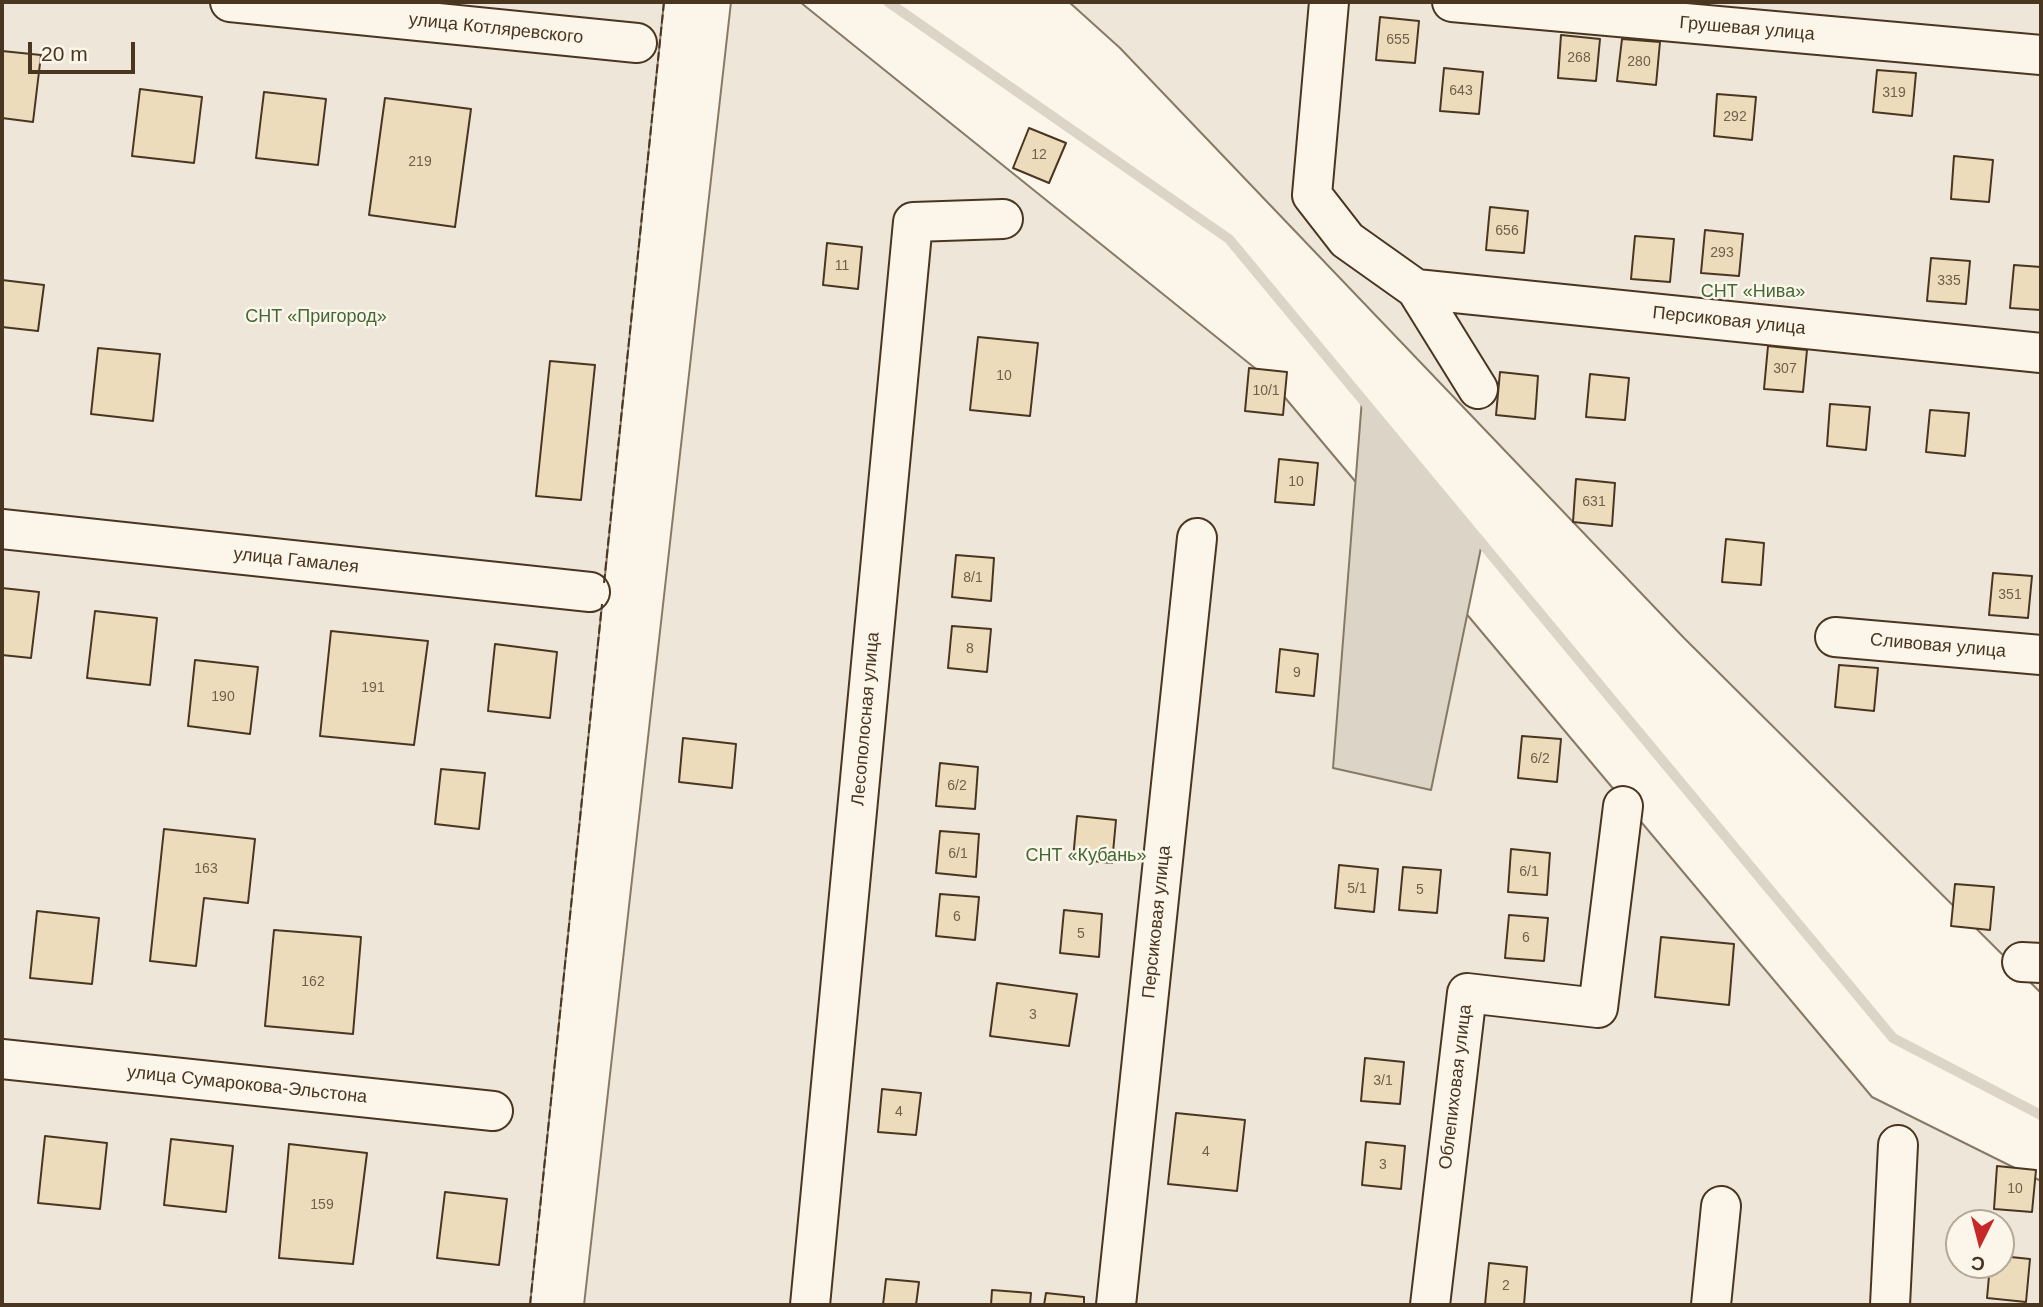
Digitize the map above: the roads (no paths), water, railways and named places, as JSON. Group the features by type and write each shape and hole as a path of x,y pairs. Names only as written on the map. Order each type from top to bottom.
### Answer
{"street":[{"name":"улица Котляревского","path":"230,2 637,43"},
{"path":"1329,2 1312,195 1347,240 1416,289 1478,388"},
{"name":"Грушевая улица","path":"1452,2 2041,55"},
{"name":"Лесополосная улица","path":"810,1305 913,222 1003,219"},
{"name":"Персиковая улица","path":"1416,289 2041,353"},
{"name":"улица Гамалея","path":"2,529 590,592"},
{"name":"Персиковая улица","path":"1116,1305 1197,538"},
{"name":"Сливовая улица","path":"1835,637 2041,655"},
{"name":"Облепиховая улица","path":"1430,1305 1467,993 1598,1007 1623,806"},
{"name":"улица Сумарокова-Эльстона","path":"2,1059 493,1111"},
{"path":"1890,1305 1898,1145"},
{"path":"1711,1305 1721,1206"}],"waterway":[{"path":"888,2 1229,239 1893,1038 2041,1115"}],"park label":[{"name":"СНТ «Нива»","path":"1753,292"},
{"name":"СНТ «Пригород»","path":"316,317"},
{"name":"СНТ «Кубань»","path":"1086,856"}]}
